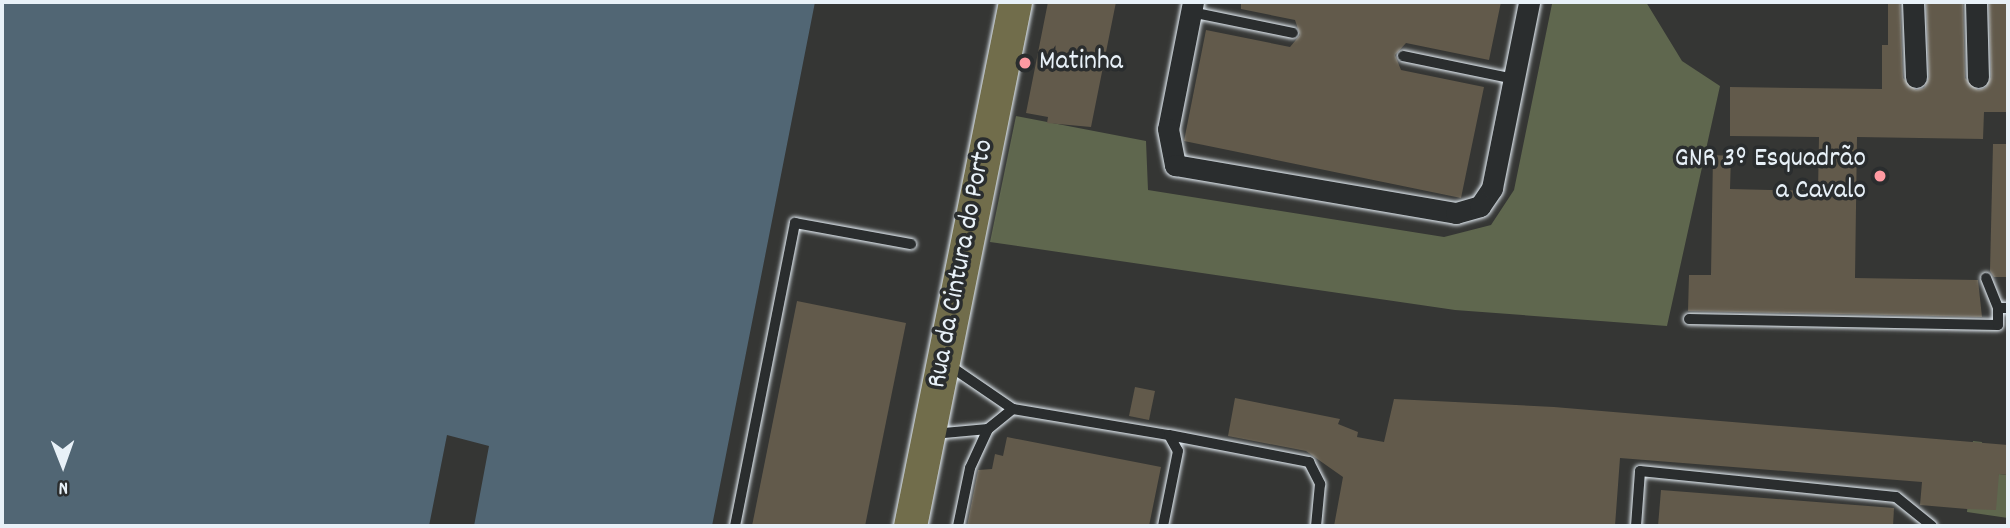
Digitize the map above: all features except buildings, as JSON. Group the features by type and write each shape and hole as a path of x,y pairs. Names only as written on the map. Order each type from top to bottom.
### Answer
{"main road":[{"name":"Rua da Cintura do Porto","path":"910,526 1015,2"}],"street":[{"path":"1192,7 1168,129 1172,160 1188,170 1464,213 1480,206 1492,188 1529,2"},
{"path":"1913,2 1916,77"},
{"path":"1976,2 1978,77"}],"lane":[{"path":"1192,7 1293,33"},
{"path":"1403,56 1514,79"},
{"path":"735,526 795,223 911,244"},
{"path":"1689,318 1997,326 2003,308 1986,278"},
{"path":"942,361 989,388 1013,408 1310,462 1320,484 1316,526"},
{"path":"958,526 970,468 988,429 1013,408"},
{"path":"928,433 954,435 988,429"},
{"path":"1163,526 1178,451 1169,435"},
{"path":"1636,526 1640,471 1896,497 1932,526"}],"green space":[{"path":"1646,2 1682,61 1720,86 1667,326 1455,310 990,242 1016,116 1146,141 1148,190 1444,237 1491,225 1514,190 1552,4"},
{"path":"1973,441 1982,442 1976,508 1999,474 2008,475 2008,518 1967,512"}],"water":[{"path":"2,2 815,2 712,526 474,526 489,446 447,435 429,526 2,526"}],"place":[{"name":"Matinha","path":"1025,63"},
{"name":"GNR 3º Esquadrão a Cavalo","path":"1880,176"}]}
